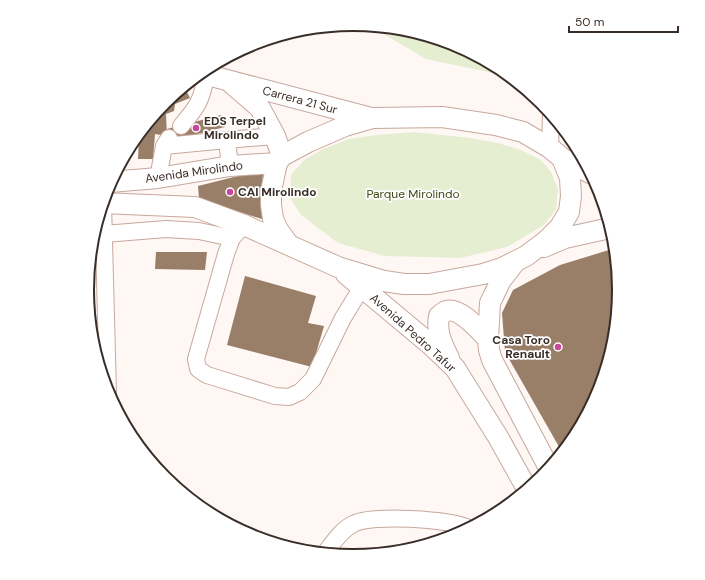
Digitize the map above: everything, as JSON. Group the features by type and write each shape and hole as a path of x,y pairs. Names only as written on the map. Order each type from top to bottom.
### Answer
{"main road":[{"name":"Carrera 21 Sur","path":"208,76 373,118"},
{"name":"Carrera 21 Sur","path":"227,81 260,108 275,136 280,160"},
{"path":"289,244 278,230 273,219 271,205 271,191 280,160 308,142 345,126 373,118 442,117 478,122 523,132 581,169"},
{"path":"546,462 492,360 488,339 490,303 501,280 521,258 546,241 560,227 569,212 571,196 570,178 556,153"},
{"name":"Avenida Mirolindo","path":"117,181 158,178 230,166 280,160"},
{"path":"108,203 195,207 238,232 289,244 338,267 384,281 404,284 429,284 483,274 565,238 605,229"},
{"name":"Avenida Pedro Tafur","path":"338,267 431,345 455,368 498,437 524,484"},
{"path":"455,368 438,334 437,324 439,316 446,311 453,310 471,322 488,339"}],"lane":[{"path":"181,126 197,107 204,90 203,79"},
{"path":"552,125 556,153"},
{"path":"158,178 167,142 227,140 275,136"},
{"path":"227,140 230,166"},
{"path":"103,218 108,374"},
{"path":"104,234 166,229 199,232 238,232 226,254 196,359 198,370 208,375 275,396 289,397 300,392 313,379 343,318 362,287"},
{"path":"330,548 336,539 353,524 382,518 445,522 459,526"}],"green space":[{"path":"381,33 403,36 436,45 467,58 493,73 426,59"},
{"name":"Parque Mirolindo","path":"414,132 470,138 498,143 521,150 541,160 551,172 558,189 556,209 544,225 507,247 460,258 385,256 338,243 301,215 290,198 291,175 304,160 323,149 349,139"}],"building":[{"path":"187,91 190,98 175,104 174,111 166,114 167,136 155,134 153,159 138,159 139,144 147,132 169,107"},
{"name":"EDS Terpel Mirolindo","path":"221,115 225,127 170,141 167,129"},
{"name":"CAI Mirolindo","path":"264,168 260,197 265,220 199,199 198,186"},
{"name":"Casa Toro Renault","path":"608,250 612,290 607,341 598,373 585,405 559,447 505,352 502,313 513,290 560,265"},
{"path":"156,252 207,252 205,270 155,269"},
{"path":"245,276 316,296 308,323 324,326 312,367 227,345"}],"place":[{"name":"EDS Terpel Mirolindo","path":"196,128"},
{"name":"CAI Mirolindo","path":"230,192"},
{"name":"Casa Toro Renault","path":"558,347"}]}
